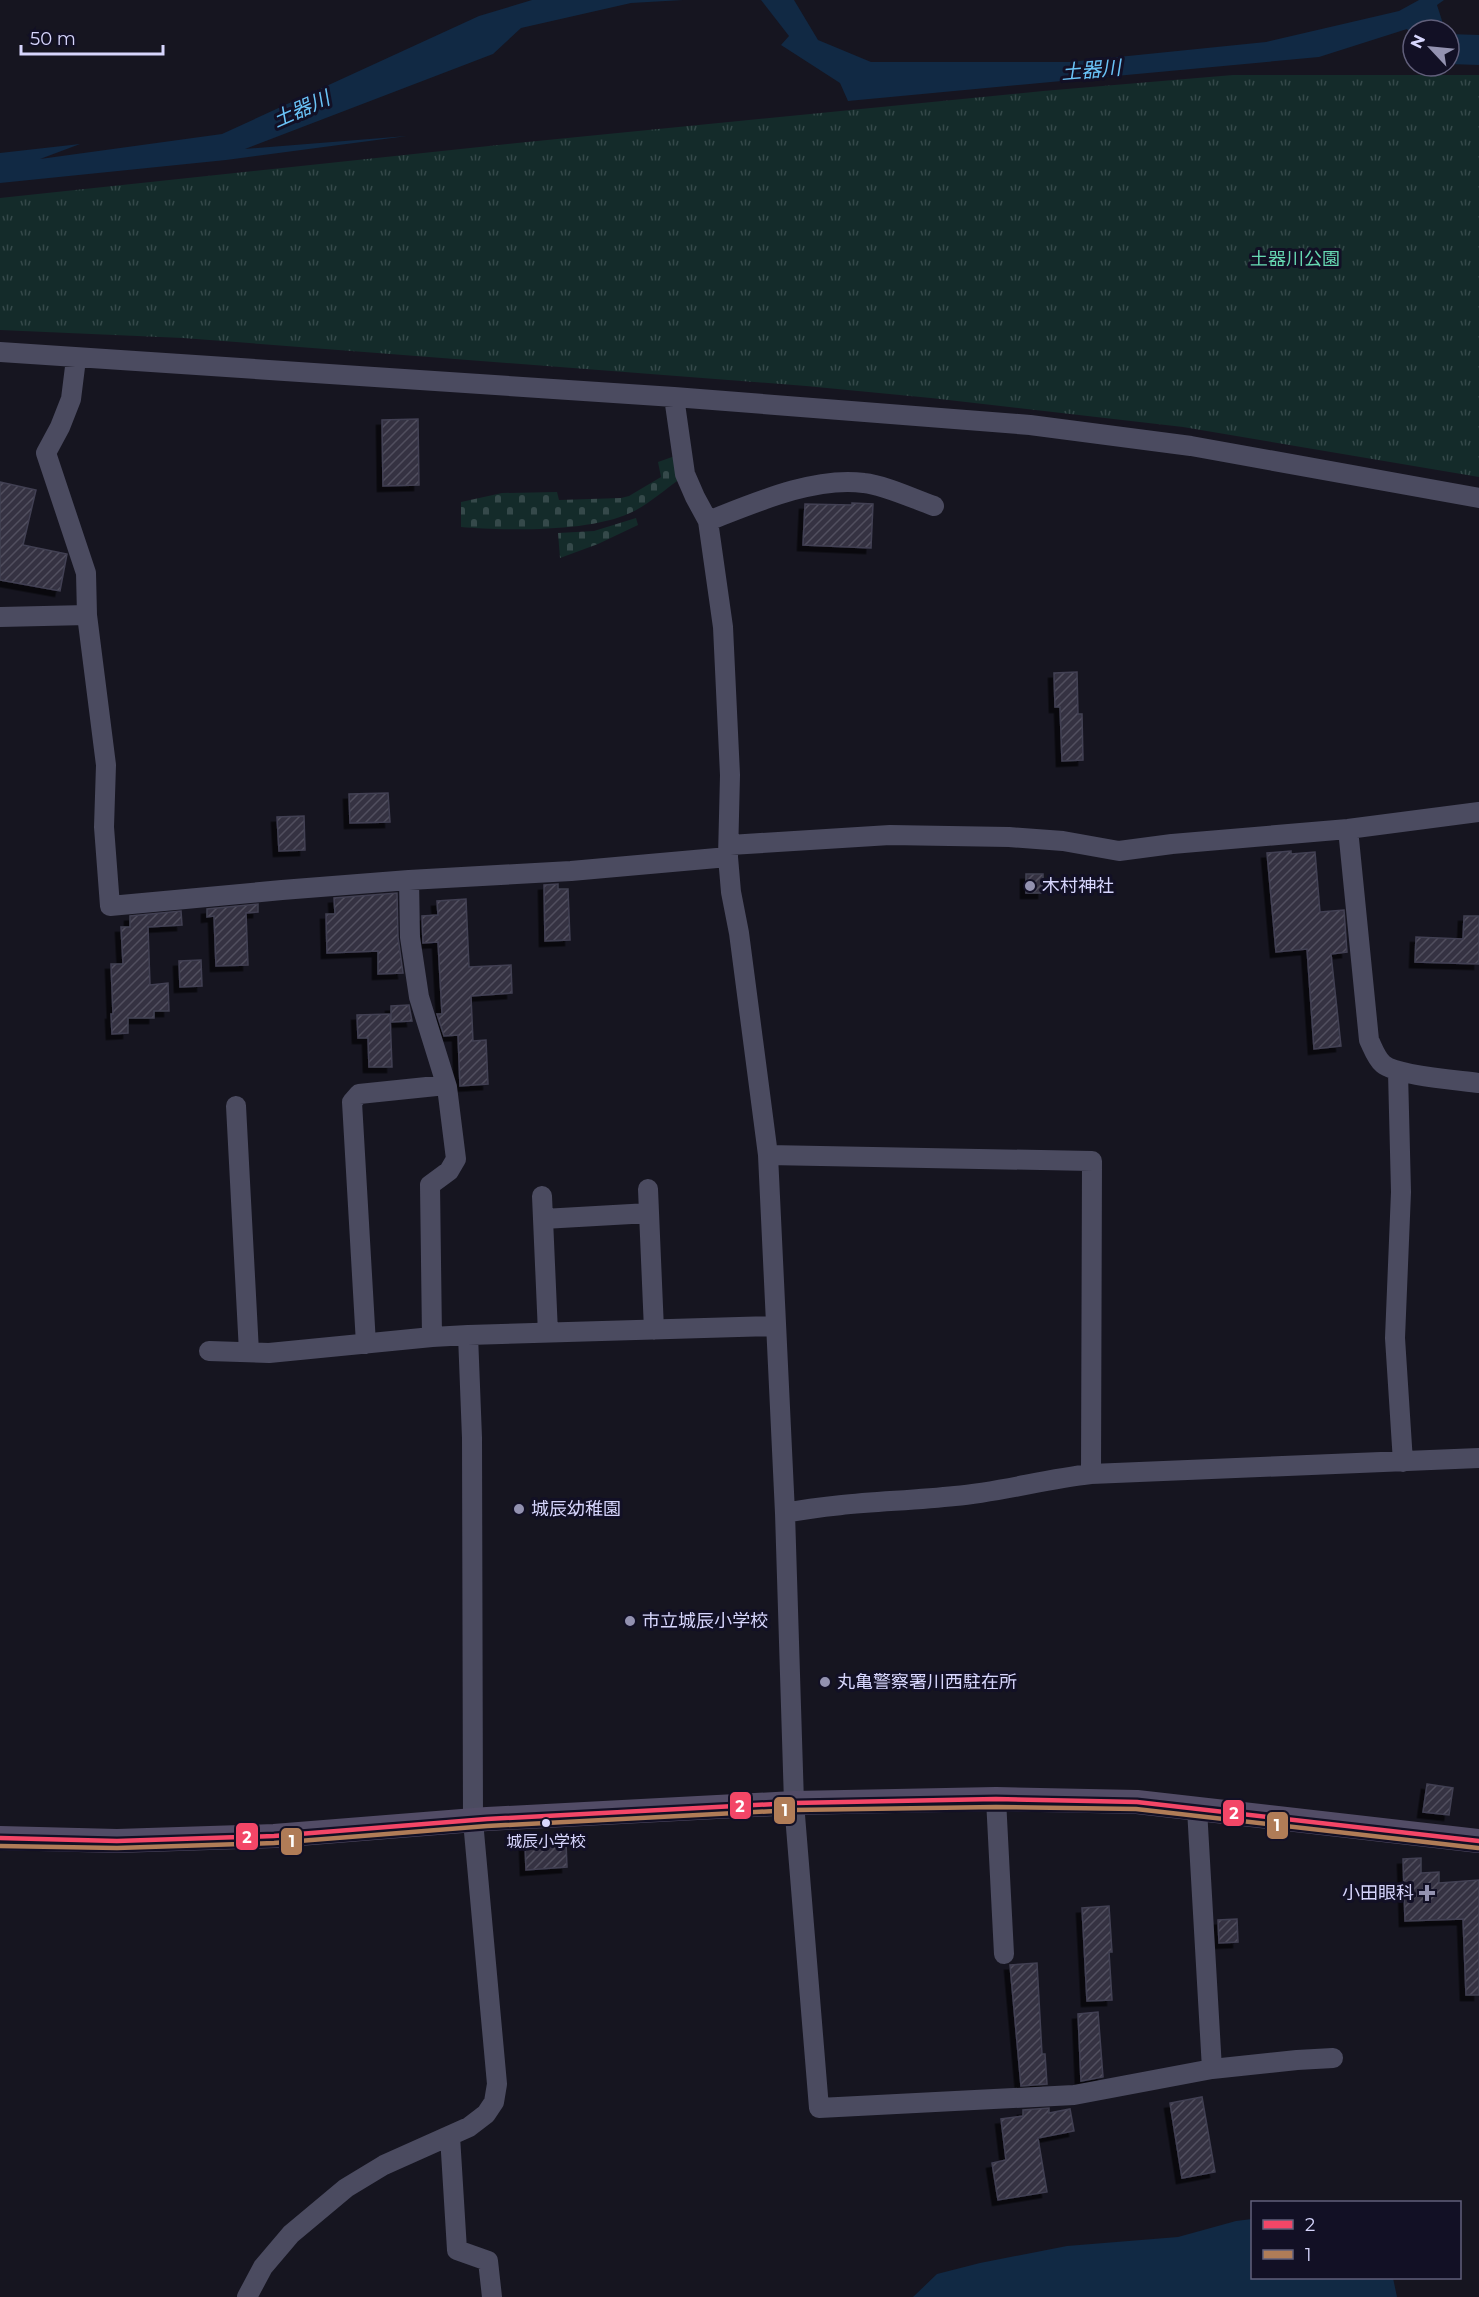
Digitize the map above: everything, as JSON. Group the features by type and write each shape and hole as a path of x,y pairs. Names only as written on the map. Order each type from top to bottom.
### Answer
{"main road":[{"path":"0,1838 117,1840 274,1836 473,1821 794,1803 1078,1799 1137,1802 1479,1841"}],"street":[{"path":"0,352 76,359 674,397 1030,425 1191,446 1479,498"},
{"path":"76,359 70,399 60,427 46,453 86,573 87,615 106,765 104,827 110,906 409,880 571,871 729,851 902,835 1010,837 1063,841 1119,851 1172,844 1348,829 1479,812"},
{"path":"674,397 686,474 694,497 708,521 723,627 730,775 731,892 739,933 768,1155 785,1512 794,1803 819,2108 1074,2095 1212,2069 1333,2058"},
{"path":"708,521 754,504 833,482 866,483 934,506"},
{"path":"0,617 87,615"},
{"path":"1348,829 1369,1040 1383,1065 1398,1072 1479,1083"},
{"path":"409,880 410,938 419,996 446,1085 456,1159 449,1171 430,1185 432,1336"},
{"path":"1398,1072 1401,1192 1395,1338 1402,1462"},
{"path":"366,1344 352,1102 359,1094 446,1085"},
{"path":"236,1106 249,1352"},
{"path":"768,1155 1092,1161 1091,1474"},
{"path":"648,1189 654,1330"},
{"path":"542,1196 548,1333"},
{"path":"543,1219 649,1213"},
{"path":"209,1351 269,1353 432,1336 776,1326"},
{"path":"248,2297 263,2267 291,2234 346,2188 384,2165 469,2127 486,2114 494,2102 497,2084 473,1821 471,1438 468,1335"},
{"path":"785,1512 826,1505 957,1496 1054,1478 1091,1474 1479,1458"},
{"path":"996,1799 1004,1954"},
{"path":"1197,1809 1212,2069"},
{"path":"450,2136 457,2250 488,2261 492,2297"}],"green space":[{"name":"土器川公園","path":"1233,75 1401,75 1401,78 1461,78 1461,75 1479,75 1479,477 1183,427 931,398 806,386 183,338 0,330 0,198 517,143 1043,91"},
{"path":"675,456 680,479 643,506 613,519 593,524 547,529 461,527 461,502 502,493 557,492 559,500 621,498 629,496 661,477 658,462"},
{"path":"636,518 638,525 598,544 560,558 558,533 594,531"}],"water":[{"name":"土器川","path":"532,0 683,0 631,3 521,28 493,54 245,149 407,136 226,160 0,183 0,153 80,144 40,159 222,134 479,16"},
{"name":"土器川","path":"761,0 794,0 818,40 871,62 1069,62 1266,42 1399,11 1419,0 1444,0 1437,5 1441,18 1401,18 1401,31 1319,57 848,101 840,83 781,45 789,36"},
{"path":"1461,34 1479,35 1479,65 1461,64"},
{"path":"1251,2219 1251,2279 1393,2279 1397,2297 913,2297 937,2274 980,2263 1067,2246 1178,2237"}],"building":[{"path":"418,419 419,485 383,486 382,420"},
{"path":"0,482 36,490 23,545 67,554 60,591 0,580"},
{"path":"852,503 873,504 871,548 803,545 805,504 852,505"},
{"path":"1077,672 1078,714 1082,714 1083,760 1062,761 1060,707 1055,707 1054,673"},
{"path":"388,793 390,822 350,823 349,794"},
{"path":"304,816 305,850 279,851 277,817"},
{"path":"1291,851 1291,854 1315,852 1320,912 1344,910 1347,952 1331,954 1341,1046 1314,1049 1307,949 1276,952 1267,853"},
{"path":"1026,874 1043,874 1043,893 1026,893"},
{"path":"558,884 558,889 568,889 570,940 545,941 544,885"},
{"path":"397,893 398,937 403,973 378,974 378,951 327,953 326,914 335,914 334,898"},
{"path":"466,899 469,967 511,965 512,993 471,996 473,1041 486,1040 488,1084 460,1086 458,1035 444,1036 437,1014 442,1014 438,942 423,943 422,916 438,915 437,901"},
{"path":"258,904 258,912 246,913 248,965 216,966 214,916 207,917 207,909"},
{"path":"181,911 182,925 148,927 150,985 168,983 169,1011 154,1011 154,1018 128,1018 128,1033 112,1034 111,964 123,964 121,927 130,927 130,916"},
{"path":"1464,916 1479,916 1479,964 1415,962 1416,937 1463,939"},
{"path":"201,960 202,986 180,987 179,961"},
{"path":"409,1005 412,1021 391,1022 391,1006"},
{"path":"390,1014 392,1067 369,1067 368,1038 358,1038 357,1015"},
{"path":"1427,1784 1453,1788 1449,1815 1423,1812"},
{"path":"566,1842 567,1867 526,1870 525,1844"},
{"path":"1421,1858 1421,1873 1439,1872 1439,1883 1479,1880 1479,1995 1466,1995 1463,1919 1405,1921 1403,1859"},
{"path":"1109,1906 1112,2000 1087,2001 1082,1908"},
{"path":"1237,1919 1238,1942 1219,1943 1218,1920"},
{"path":"1037,1963 1042,2054 1045,2054 1047,2084 1021,2086 1010,1965"},
{"path":"1098,2012 1103,2077 1081,2081 1078,2014"},
{"path":"1202,2097 1215,2172 1182,2178 1170,2103"},
{"path":"1049,2108 1049,2113 1070,2109 1074,2131 1038,2138 1047,2192 998,2200 992,2163 1006,2160 1001,2119 1023,2116 1023,2110"}],"transit line":[{"name":"2","path":"0,1838 117,1841 274,1836 487,1819 794,1803 996,1799 1137,1802 1479,1841"},
{"name":"1","path":"0,1846 117,1848 274,1843 487,1826 794,1810 996,1807 1136,1809 1478,1848"}],"place":[{"name":"木村神社","path":"1030,886"},
{"name":"城辰幼稚園","path":"519,1509"},
{"name":"市立城辰小学校","path":"630,1621"},
{"name":"丸亀警察署川西駐在所","path":"825,1682"},
{"name":"城辰小学校","path":"546,1823"},
{"name":"小田眼科","path":"1427,1893"}]}
